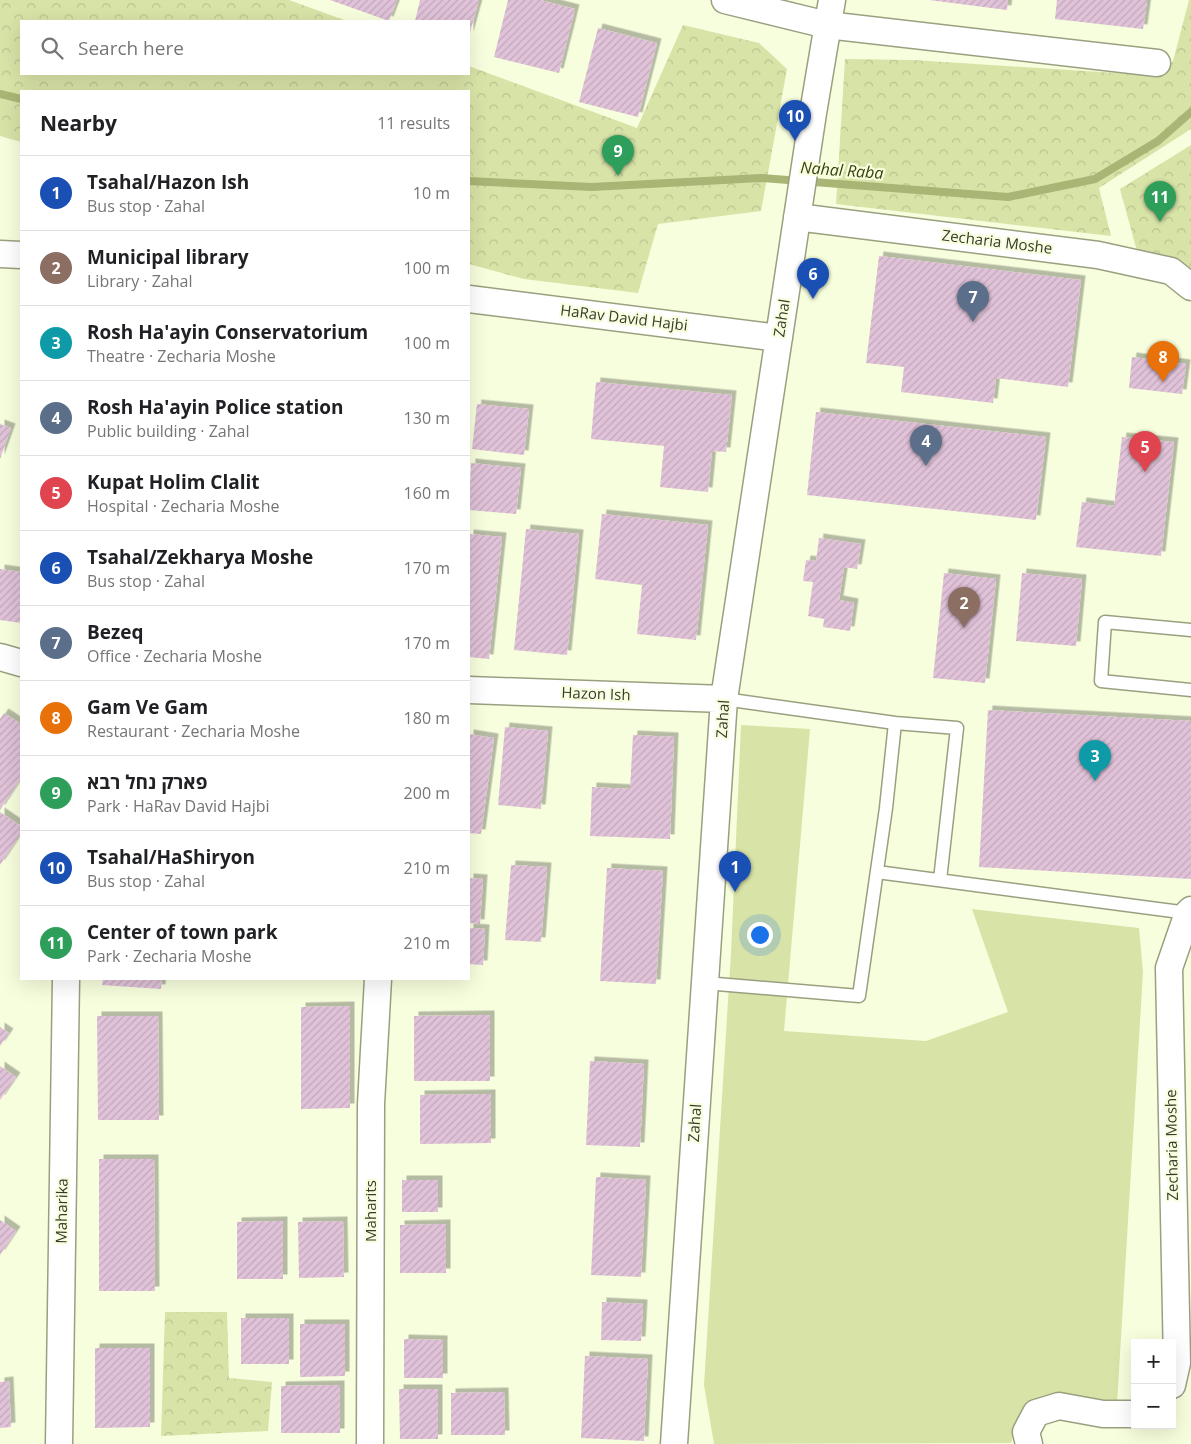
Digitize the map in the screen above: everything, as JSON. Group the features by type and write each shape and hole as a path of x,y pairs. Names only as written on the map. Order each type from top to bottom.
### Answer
{"street":[{"path":"725,0 827,25 1158,63"},
{"name":"Zahal","path":"674,1444 724,699 778,338 832,0"},
{"name":"Zecharia Moshe","path":"797,217 1098,255 1171,271 1191,287"},
{"path":"0,254 20,255"},
{"name":"HaRav David Hajbi","path":"470,299 778,338"},
{"path":"0,657 20,663"},
{"name":"Hazon Ish","path":"470,690 724,699"},
{"name":"Zecharia Moshe","path":"1172,1384 1177,1363 1168,968 1190,912"},
{"name":"Maharika","path":"59,1444 66,980"},
{"name":"Maharits","path":"370,1444 371,1104 378,980"},
{"path":"1030,1444 1026,1432 1036,1413 1059,1406 1103,1414 1131,1414"}],"lane":[{"path":"1191,630 1105,622 1101,681 1191,690"},
{"path":"724,699 895,723 957,728 940,880"},
{"path":"704,984 859,996 877,872 895,723"},
{"path":"877,872 1190,912"}],"green space":[{"path":"0,0 289,0 344,20 20,20 20,75 470,75 470,66 637,128 683,25 759,43 787,69 761,211 658,224 638,293 524,279 470,264 470,90 20,90 20,142 0,136"},
{"path":"1189,0 1191,0 1191,129 1099,188 1111,236 836,204 845,59 913,60 1163,76 1173,61"},
{"path":"1191,145 1191,275 1138,255 1120,189"},
{"path":"741,725 810,729 784,1031 926,1041 1008,1012 972,909 1139,928 1143,972 1117,1404 1038,1398 1021,1413 1011,1443 714,1444 704,1385 731,953"},
{"path":"165,1312 227,1312 229,1378 272,1382 268,1431 161,1436"}],"building":[{"path":"330,0 397,0 389,20"},
{"path":"420,0 479,0 470,32 470,20 415,20"},
{"path":"508,0 540,0 575,9 559,73 494,57"},
{"path":"929,0 1008,0 1007,10"},
{"path":"1057,0 1147,0 1143,29 1055,19"},
{"path":"598,28 657,43 638,117 579,102"},
{"path":"879,256 1081,280 1068,387 996,378 993,403 901,392 904,367 866,363"},
{"path":"1132,357 1186,364 1182,394 1129,388"},
{"path":"596,382 732,395 726,452 712,451 708,492 660,487 664,446 591,439"},
{"path":"477,404 529,409 524,455 472,449"},
{"path":"816,412 1046,437 1036,520 807,495"},
{"path":"0,424 11,428 0,459"},
{"path":"1122,437 1174,442 1161,556 1076,547 1082,502 1114,506"},
{"path":"471,463 521,468 516,514 470,510"},
{"path":"602,514 708,525 696,640 637,634 642,585 595,579"},
{"path":"526,529 579,534 567,655 514,650"},
{"path":"470,534 502,537 489,659 470,657"},
{"path":"819,538 861,544 857,569 844,567 839,600 854,603 850,631 823,627 824,619 808,616 813,582 803,581 806,560 816,561"},
{"path":"0,569 20,572 20,623 0,620"},
{"path":"944,573 996,579 985,683 933,678"},
{"path":"1022,573 1082,579 1076,646 1016,641"},
{"path":"988,710 1191,721 1191,879 979,867"},
{"path":"4,713 20,723 20,780 0,810 0,719"},
{"path":"505,727 548,731 541,809 498,805"},
{"path":"470,734 494,738 481,834 470,833"},
{"path":"633,735 674,737 670,839 590,836 592,787 630,789"},
{"path":"0,812 20,825 20,835 0,865"},
{"path":"511,865 547,867 541,942 505,940"},
{"path":"607,868 663,871 656,984 600,981"},
{"path":"470,878 483,879 480,924 470,923"},
{"path":"470,928 485,929 483,965 470,964"},
{"path":"103,980 162,980 161,989 102,985"},
{"path":"350,1006 350,1108 301,1109 301,1007"},
{"path":"490,1015 490,1081 414,1081 414,1016"},
{"path":"97,1016 158,1016 159,1120 98,1120"},
{"path":"0,1027 9,1033 0,1046"},
{"path":"590,1061 644,1064 640,1147 586,1145"},
{"path":"0,1066 16,1077 0,1100"},
{"path":"491,1094 491,1143 420,1144 420,1095"},
{"path":"99,1159 154,1159 155,1291 99,1291"},
{"path":"596,1177 646,1180 641,1277 591,1275"},
{"path":"402,1180 438,1180 438,1212 402,1212"},
{"path":"0,1220 16,1231 0,1255"},
{"path":"283,1221 283,1279 237,1279 237,1222"},
{"path":"343,1221 344,1277 299,1278 298,1222"},
{"path":"446,1224 446,1273 400,1273 400,1225"},
{"path":"602,1302 643,1304 641,1341 601,1340"},
{"path":"241,1318 289,1318 289,1364 241,1364"},
{"path":"300,1324 345,1324 345,1376 300,1377"},
{"path":"404,1339 443,1340 443,1378 404,1378"},
{"path":"95,1348 150,1348 150,1427 95,1428"},
{"path":"585,1356 648,1359 644,1441 581,1438"},
{"path":"9,1381 11,1427 0,1428 0,1382"},
{"path":"340,1385 340,1433 281,1433 281,1386"},
{"path":"399,1389 438,1389 438,1439 400,1439"},
{"path":"504,1392 505,1435 451,1435 451,1393"}],"waterway":[{"name":"Nahal Raba","path":"0,94 20,99"},
{"name":"Nahal Raba","path":"470,181 592,187 761,178 1008,197 1095,179 1158,141 1191,112"}],"place":[{"name":"Tsahal/HaShiryon","path":"795,141"},
{"name":"פארק נחל רבא","path":"618,176"},
{"name":"Center of town park","path":"1160,222"},
{"name":"Tsahal/Zekharya Moshe","path":"813,299"},
{"name":"Bezeq","path":"973,322"},
{"name":"Gam Ve Gam","path":"1163,382"},
{"name":"Rosh Ha'ayin Police station","path":"926,466"},
{"name":"Kupat Holim Clalit","path":"1145,472"},
{"name":"Municipal library","path":"964,628"},
{"name":"Rosh Ha'ayin Conservatorium","path":"1095,781"},
{"name":"Tsahal/Hazon Ish","path":"735,892"}]}
